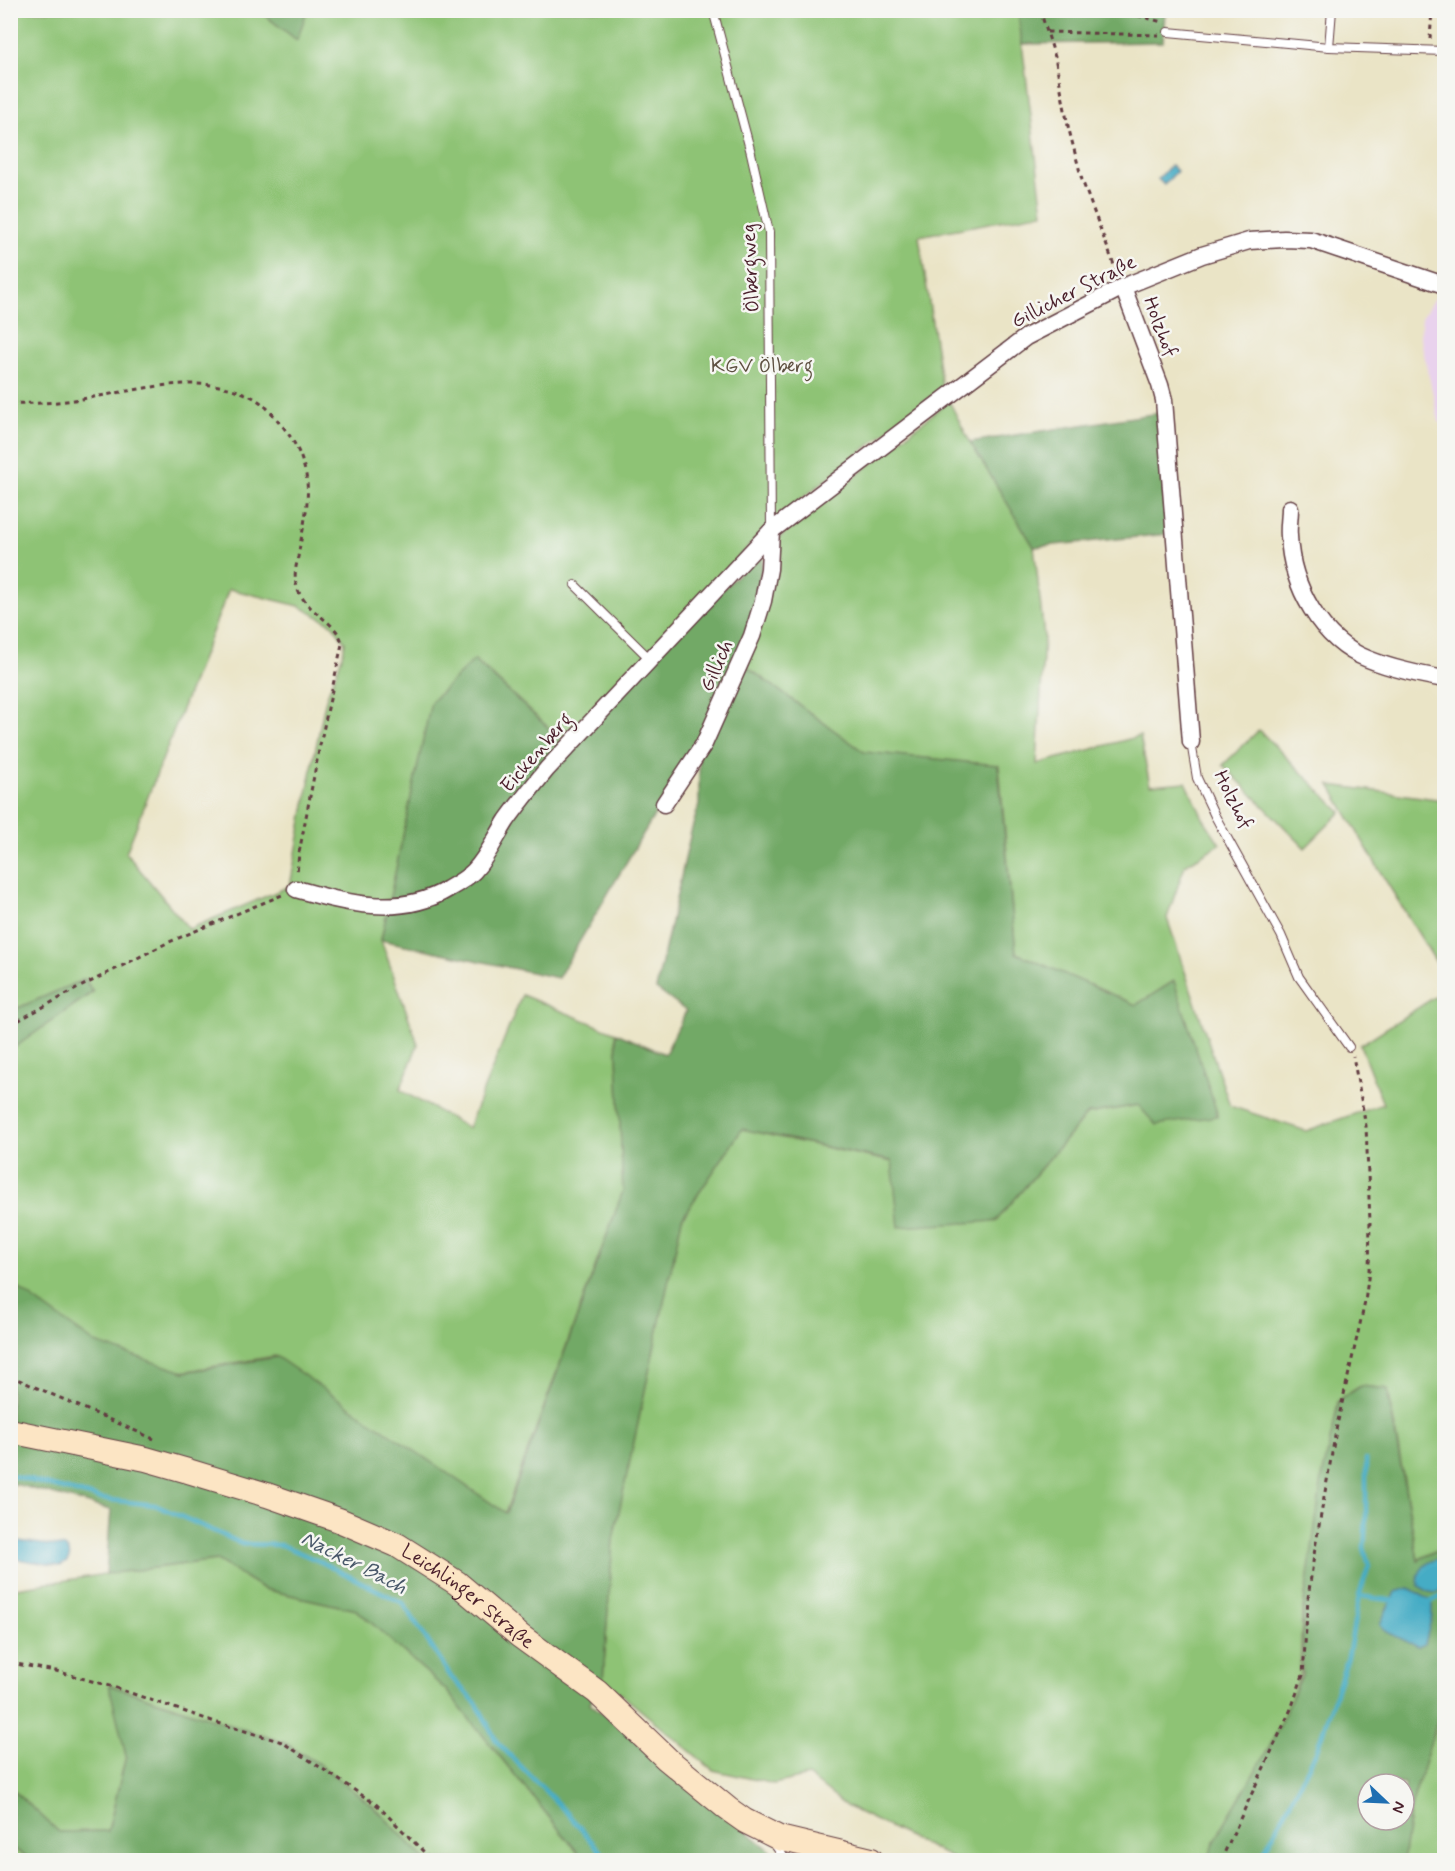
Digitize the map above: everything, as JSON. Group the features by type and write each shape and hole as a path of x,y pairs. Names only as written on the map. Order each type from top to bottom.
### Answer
{"main road":[{"name":"Leichlinger Straße","path":"10,1431 146,1459 188,1471 339,1520 397,1545 457,1583 520,1636 597,1692 667,1759 745,1821 769,1833 809,1846 871,1860"}],"street":[{"name":"Gillicher Straße","path":"771,531 1026,337 1123,287 1202,255 1249,241 1284,238 1311,240 1444,285"},
{"name":"Holzhof","path":"1123,287 1164,400 1191,742"},
{"path":"1290,508 1289,538 1299,584 1309,605 1325,627 1343,644 1367,659 1412,674 1444,679"},
{"name":"Eickenberg","path":"296,889 334,900 380,906 411,903 430,898 461,882 484,859 525,795 547,769 771,531"},
{"name":"Gillich","path":"664,804 705,744 752,636 763,601 769,569 771,531"}],"lane":[{"name":"Ölbergweg","path":"713,10 751,153 769,232 771,531"},
{"path":"1329,47 1332,10"},
{"path":"1169,28 1329,47 1444,51"},
{"path":"575,585 650,659"},
{"name":"Holzhof","path":"1191,742 1197,778 1215,816 1281,935 1299,977 1349,1047"},
{"path":"769,1833 771,1840 786,1860"}],"path":[{"path":"1040,10 1055,57 1068,126 1082,180 1123,287"},
{"path":"1047,32 1161,35 1169,28 1135,15 1131,10"},
{"path":"1429,50 1432,10"},
{"path":"10,403 73,400 182,385 229,388 251,396 266,406 298,447 306,477 307,494 296,584 304,601 313,612 333,628 342,644 299,853 296,889 169,942 10,1025"},
{"path":"1221,1860 1291,1709 1304,1675 1308,1598 1315,1548 1337,1425 1361,1327 1369,1271 1370,1222 1366,1126 1349,1047"},
{"path":"10,1376 160,1442"},
{"path":"10,1663 56,1671 113,1687 282,1742 377,1805 432,1860"}],"shaded area":[{"path":"1439,298 1444,300 1444,424 1439,422 1420,336 1422,318 1433,300"}],"green space":[{"name":"KGV Ölberg","path":"306,10 1018,11 1043,213 919,236 942,388 771,523 565,743 475,660 432,701 381,940 418,1044 400,1090 468,1128 522,995 616,1033 623,1191 505,1513 275,1356 181,1372 90,1344 11,1282 10,1050 93,992 85,979 11,1011 10,644 15,638 10,635 11,11 259,11 296,39","holes":["229,589 299,606 332,624 345,642 342,658 325,703 290,886 189,929 126,853"]},
{"path":"259,11 307,11 297,40"},
{"path":"1018,11 1165,11 1163,42 1022,44"},
{"path":"949,401 970,442 1034,546 1044,636 1037,764 1140,736 1150,785 1186,782 1203,818 1220,844 1185,865 1167,918 1230,1106 1306,1131 1383,1104 1360,1045 1444,991 1444,1546 1418,1560 1388,1389 1360,1386 1338,1401 1302,1613 1300,1674 1274,1750 1207,1860 956,1860 846,1806 808,1776 774,1784 713,1770 603,1679 613,1539 682,1218 742,1129 892,1162 996,1221 1087,1114 1138,1105 1174,982 1136,1005 1016,953 999,766 864,752 747,667 775,541"},
{"path":"1159,413 1168,534 1034,547 970,442"},
{"path":"764,549 747,667 864,752 998,765 1016,953 1136,1005 1174,981 1218,1116 1156,1125 1138,1105 1087,1114 996,1221 899,1227 892,1161 742,1129 682,1218 613,1539 603,1679 590,1703 771,1851 766,1860 584,1860 446,1690 357,1610 264,1589 217,1560 106,1574 111,1510 11,1483 10,1282 95,1343 184,1372 277,1357 506,1513 623,1191 616,1033 665,1054 686,1011 656,989 699,805 699,754 665,797 558,978 381,940 431,702 474,660 565,743"},
{"path":"1259,730 1341,812 1305,848 1223,765"},
{"path":"1330,785 1444,800 1444,975 1381,873"},
{"path":"85,979 92,992 11,1050 11,1011"},
{"path":"1361,1386 1387,1389 1418,1560 1444,1546 1444,1699 1416,1790 1416,1772 1356,1772 1356,1832 1407,1832 1403,1860 1207,1860 1221,1829 1270,1746 1302,1675 1303,1611 1322,1478 1339,1400"},
{"path":"217,1560 264,1589 357,1610 446,1690 584,1860 426,1860 374,1807 319,1764 285,1743 110,1685 126,1756 108,1831 59,1832 11,1788 10,1589"},
{"path":"109,1685 285,1743 319,1764 374,1807 426,1860 216,1860 214,1858 202,1860 32,1860 11,1847 11,1788 59,1832 108,1831 126,1756"},
{"path":"1444,1697 1444,1860 1403,1860 1407,1832 1416,1832 1416,1790"},
{"path":"11,1847 32,1860 11,1860"}],"water":[{"path":"1171,165 1177,171 1164,185 1158,179"},
{"path":"11,1540 65,1547 69,1552 69,1558 60,1566 11,1558"},
{"path":"1444,1558 1444,1587 1436,1593 1419,1586 1419,1575 1424,1566 1433,1560"},
{"path":"1409,1588 1432,1601 1432,1616 1425,1644 1418,1647 1387,1632 1380,1624 1395,1592"}],"waterway":[{"path":"1359,1596 1369,1565 1364,1548 1366,1460"},
{"name":"Nacker Bach","path":"10,1475 102,1499 155,1505 243,1544 282,1545 403,1603 451,1677 477,1704 497,1742 567,1813 608,1860"},
{"path":"1428,1603 1444,1595"},
{"path":"1260,1860 1316,1752 1348,1657 1359,1596 1396,1601"}]}
